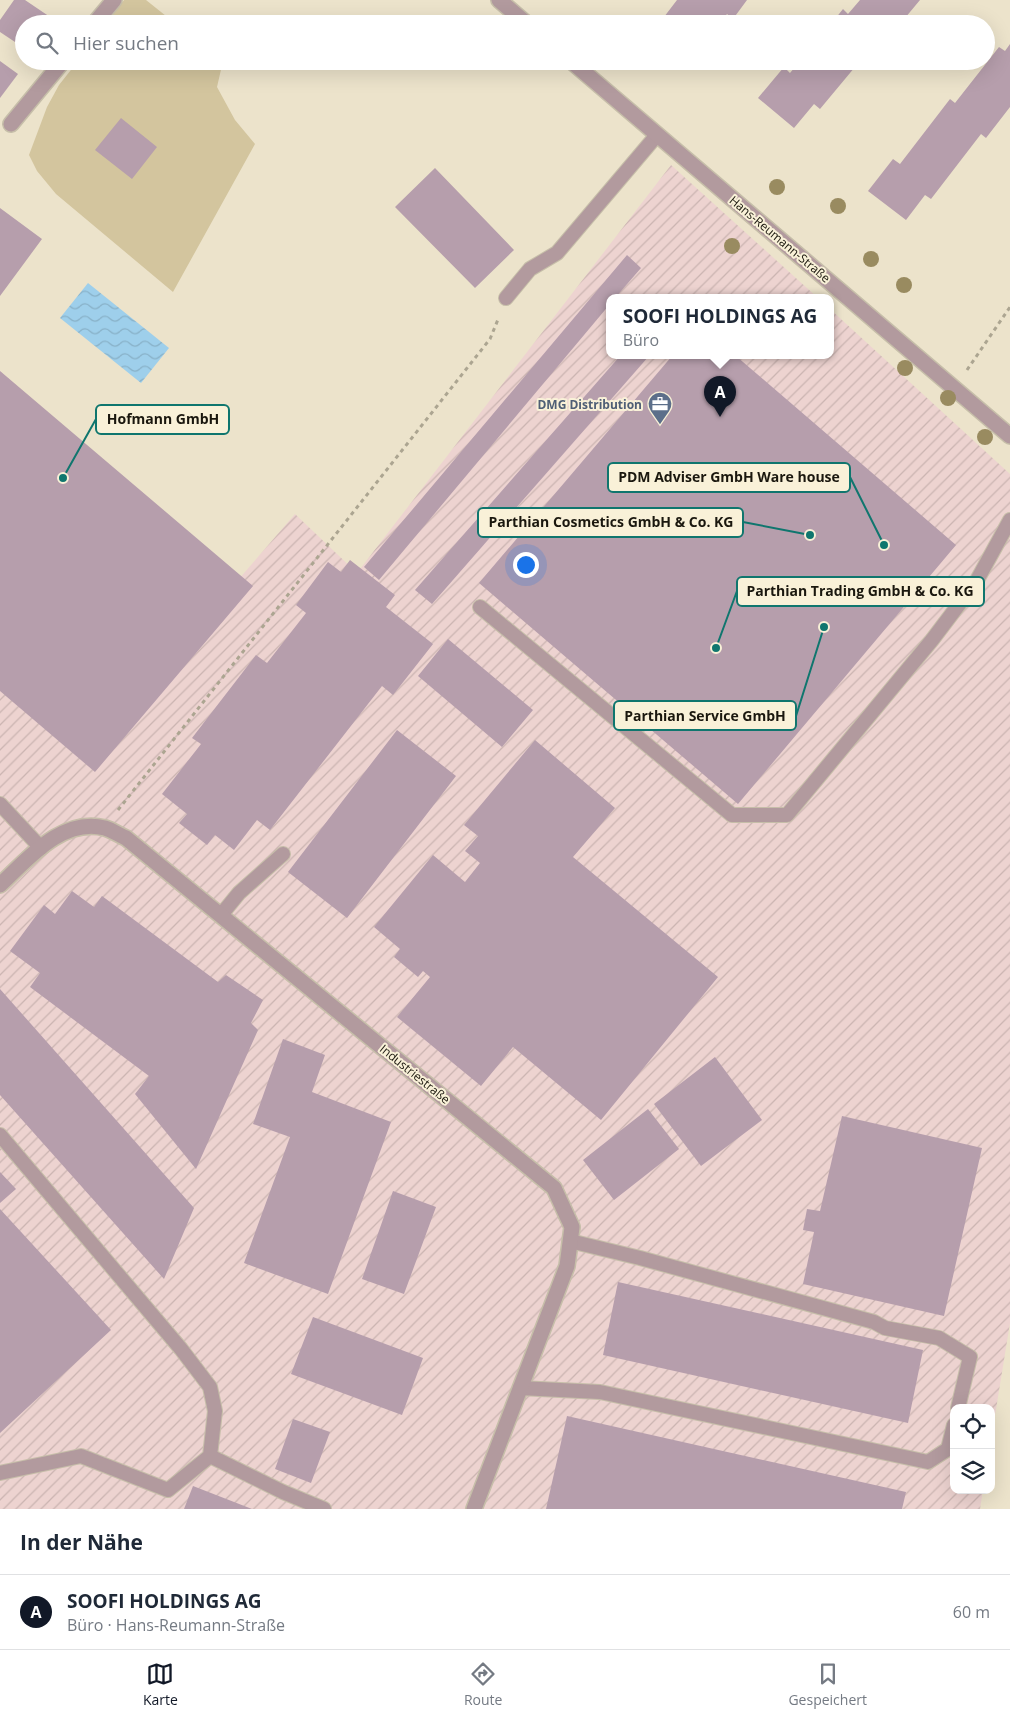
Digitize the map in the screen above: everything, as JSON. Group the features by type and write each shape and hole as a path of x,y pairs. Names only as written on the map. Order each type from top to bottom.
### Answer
{"street":[{"path":"102,15 114,0"},
{"path":"500,0 518,15"},
{"path":"11,124 56,70"},
{"name":"Hans-Reumann-Straße","path":"582,70 1010,436"},
{"name":"Industriestraße","path":"0,885 46,843 77,827 104,828 126,838 554,1188 572,1227 567,1266 474,1509"}],"lane":[{"path":"506,298 530,269 557,253 658,135"},
{"path":"480,608 732,815 787,815 932,640 976,582 1010,520"},
{"path":"0,804 41,848"},
{"path":"221,915 239,893 283,854"},
{"path":"0,1135 181,1349 210,1387 215,1411 210,1456 168,1490 81,1456 0,1473"},
{"path":"570,1241 640,1258 874,1322 885,1328 939,1338 970,1357 959,1404"},
{"path":"520,1388 600,1392 928,1462 948,1449 950,1441"},
{"path":"210,1456 282,1492 324,1509"}],"path":[{"path":"104,828 490,339 506,298"},
{"path":"956,390 965,372 1010,307"}],"shaded area":[{"path":"124,0 146,0 165,15 113,15"},
{"path":"71,70 221,70 217,87 235,120 255,144 173,292 56,194 37,171 29,155 47,107 59,85"},
{"path":"671,165 814,294 606,294 606,359 834,359 834,313 1010,474 1010,1323 995,1415 995,1404 950,1404 950,1494 982,1494 980,1509 0,1509 0,371 238,580 295,514 357,573"}],"water":[{"path":"88,283 169,348 141,383 60,318"}],"building":[{"path":"14,0 25,0 47,15 15,15 15,42 0,32 0,20"},
{"path":"677,0 747,0 736,15 666,15"},
{"path":"860,0 920,0 908,15 838,15 843,9 848,14"},
{"path":"1010,44 1010,107 986,138 981,134 931,199 925,195 906,220 868,191 893,159 900,164 950,99 955,103 981,70 995,70 995,52 999,47 1005,51"},
{"path":"0,61 18,74 0,98"},
{"path":"781,70 787,70 790,73 792,70 852,70 820,109 814,104 794,128 758,98"},
{"path":"121,118 157,147 132,179 95,150"},
{"path":"435,168 514,250 475,288 395,207"},
{"path":"0,208 42,239 0,296"},
{"path":"627,255 641,268 618,294 606,294 606,309 379,580 364,567"},
{"path":"617,359 646,359 432,604 415,590"},
{"path":"669,359 739,359 956,545 738,804 479,583"},
{"path":"0,371 253,586 95,772 0,691"},
{"path":"350,560 395,595 386,607 433,644 393,695 382,686 270,830 257,820 234,850 215,835 207,845 179,823 187,814 162,794 201,744 192,738 256,655 267,663 306,613 296,605 328,562 341,572"},
{"path":"448,639 533,710 502,747 418,676"},
{"path":"397,730 456,776 347,918 288,872"},
{"path":"535,740 615,808 573,857 718,977 601,1120 513,1047 481,1086 397,1017 430,977 423,971 418,977 394,957 400,949 374,927 433,855 465,882 480,863 465,851 478,836 464,825"},
{"path":"72,891 94,907 102,896 218,982 226,975 263,1000 251,1023 258,1030 196,1169 135,1094 149,1076 30,987 40,973 10,951 44,905 55,914"},
{"path":"0,989 194,1208 164,1279 0,1095"},
{"path":"283,1039 325,1055 312,1092 391,1122 328,1294 244,1263 290,1137 253,1124"},
{"path":"715,1057 762,1120 701,1166 654,1104"},
{"path":"648,1109 679,1149 614,1200 583,1160"},
{"path":"842,1116 982,1148 944,1316 803,1284 814,1232 803,1230 807,1209 820,1211"},
{"path":"0,1172 16,1189 0,1203"},
{"path":"393,1191 436,1207 404,1294 362,1279"},
{"path":"0,1209 111,1330 0,1433"},
{"path":"618,1282 923,1350 908,1423 603,1355"},
{"path":"313,1317 423,1358 402,1415 291,1374"},
{"path":"567,1416 906,1492 902,1509 546,1509"},
{"path":"293,1419 330,1432 311,1483 275,1469"},
{"path":"193,1486 252,1509 184,1509"}],"place":[{"name":"SOOFI HOLDINGS AG","path":"720,417"},
{"name":"DMG Distribution","path":"660,425"},
{"name":"Hofmann GmbH","path":"63,478"},
{"name":"Parthian Cosmetics GmbH & Co. KG","path":"810,535"},
{"name":"PDM Adviser GmbH Ware house","path":"884,545"},
{"name":"Parthian Service GmbH","path":"824,627"},
{"name":"Parthian Trading GmbH & Co. KG","path":"716,648"}]}
